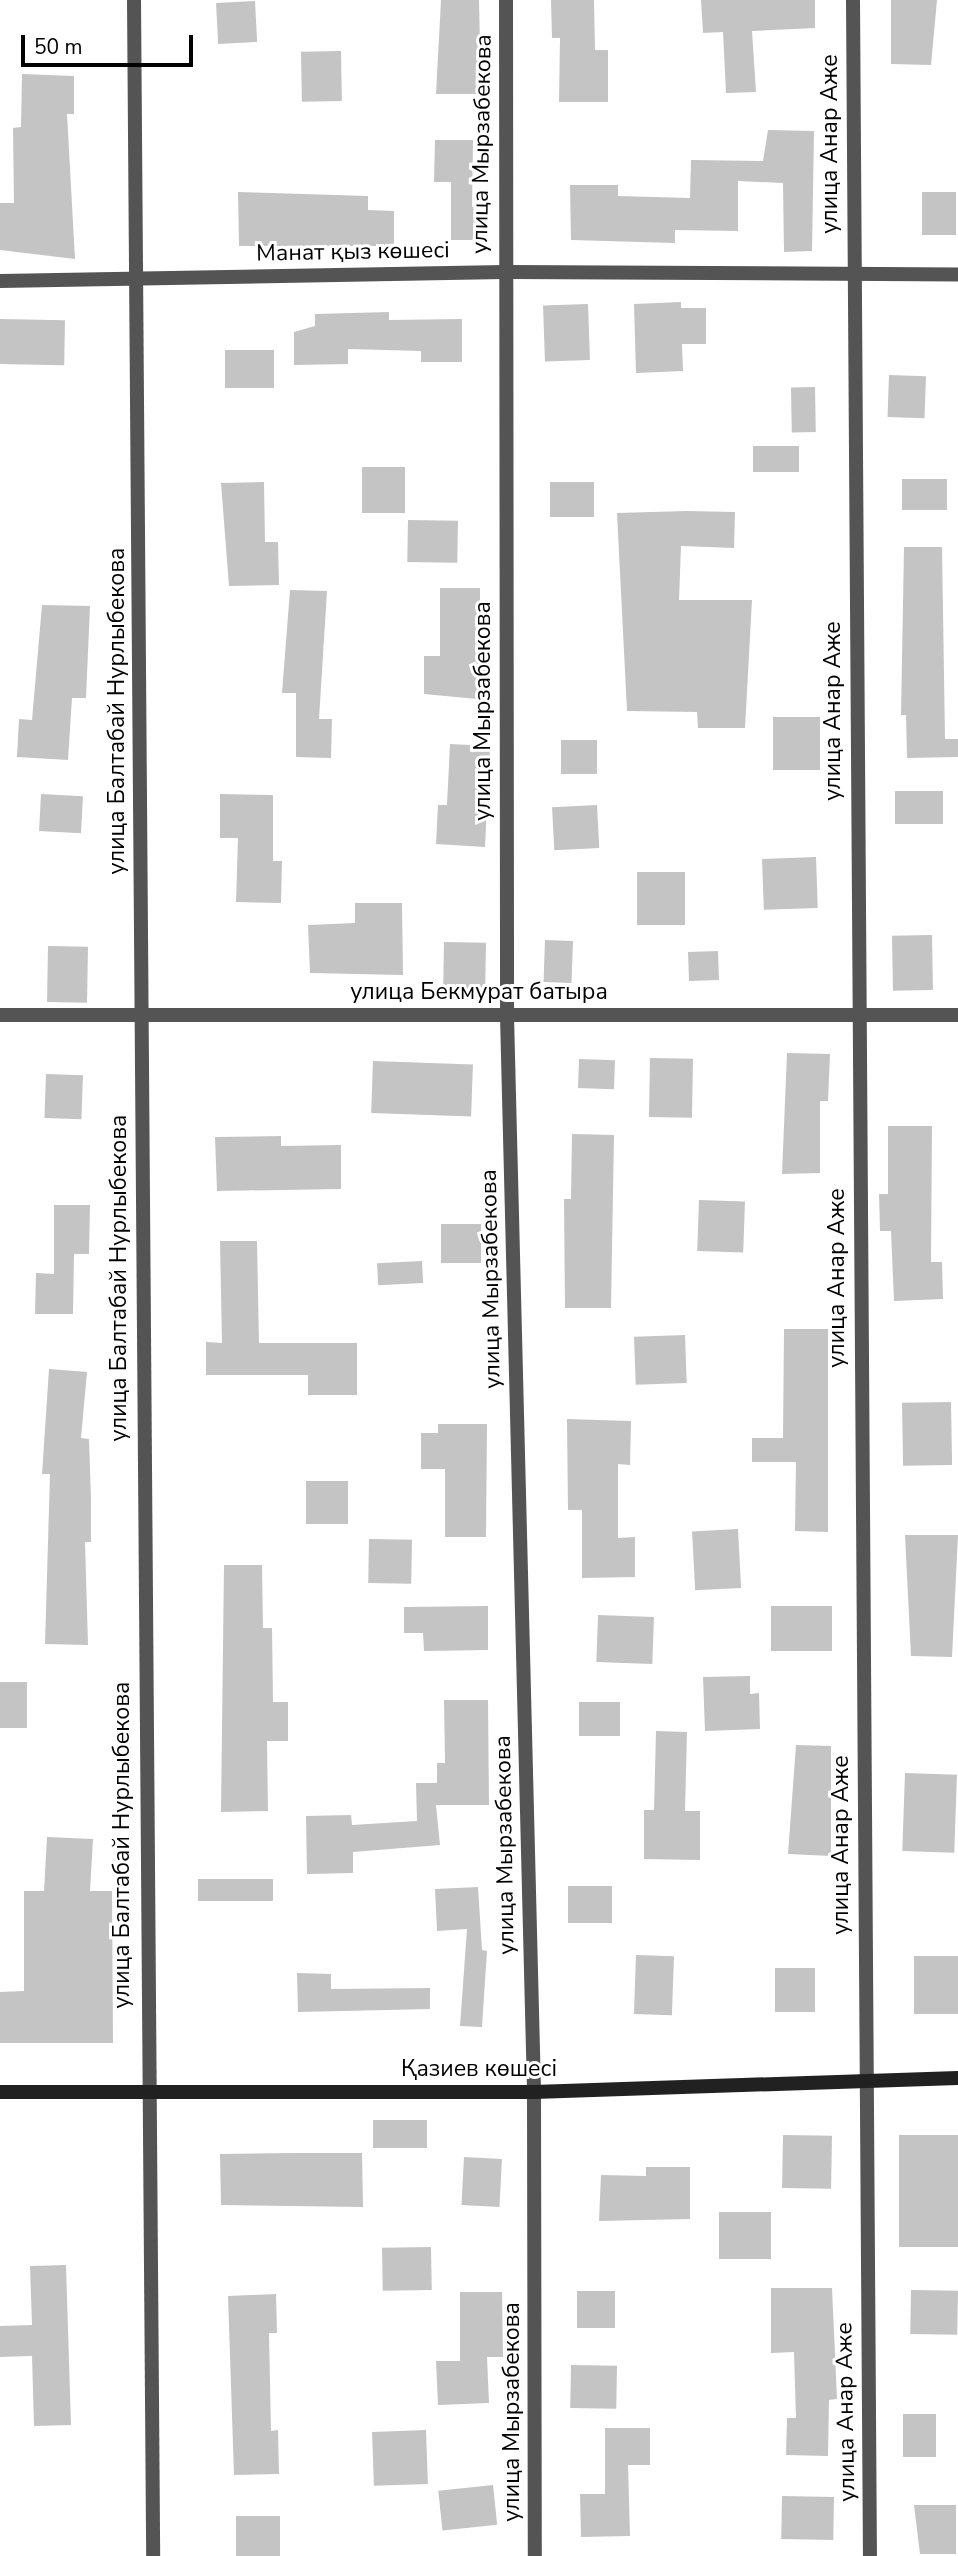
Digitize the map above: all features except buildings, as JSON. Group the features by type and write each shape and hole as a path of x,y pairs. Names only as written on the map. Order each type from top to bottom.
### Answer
{"street":[{"name":"улица Балтабай Нурлыбекова","path":"134,0 138,277 146,2091 153,2556"},
{"name":"улица Мырзабекова","path":"506,0 504,272 507,1016 534,2092 535,2556"},
{"name":"улица Анар Аже","path":"853,0 857,1016 870,2556"},
{"name":"Манат қыз көшесі","path":"0,281 504,272 853,277 958,274"},
{"name":"улица Бекмурат батыра","path":"0,1015 958,1015"},
{"name":"Қазиев көшесі","path":"0,2092 534,2092 958,2078"}]}
